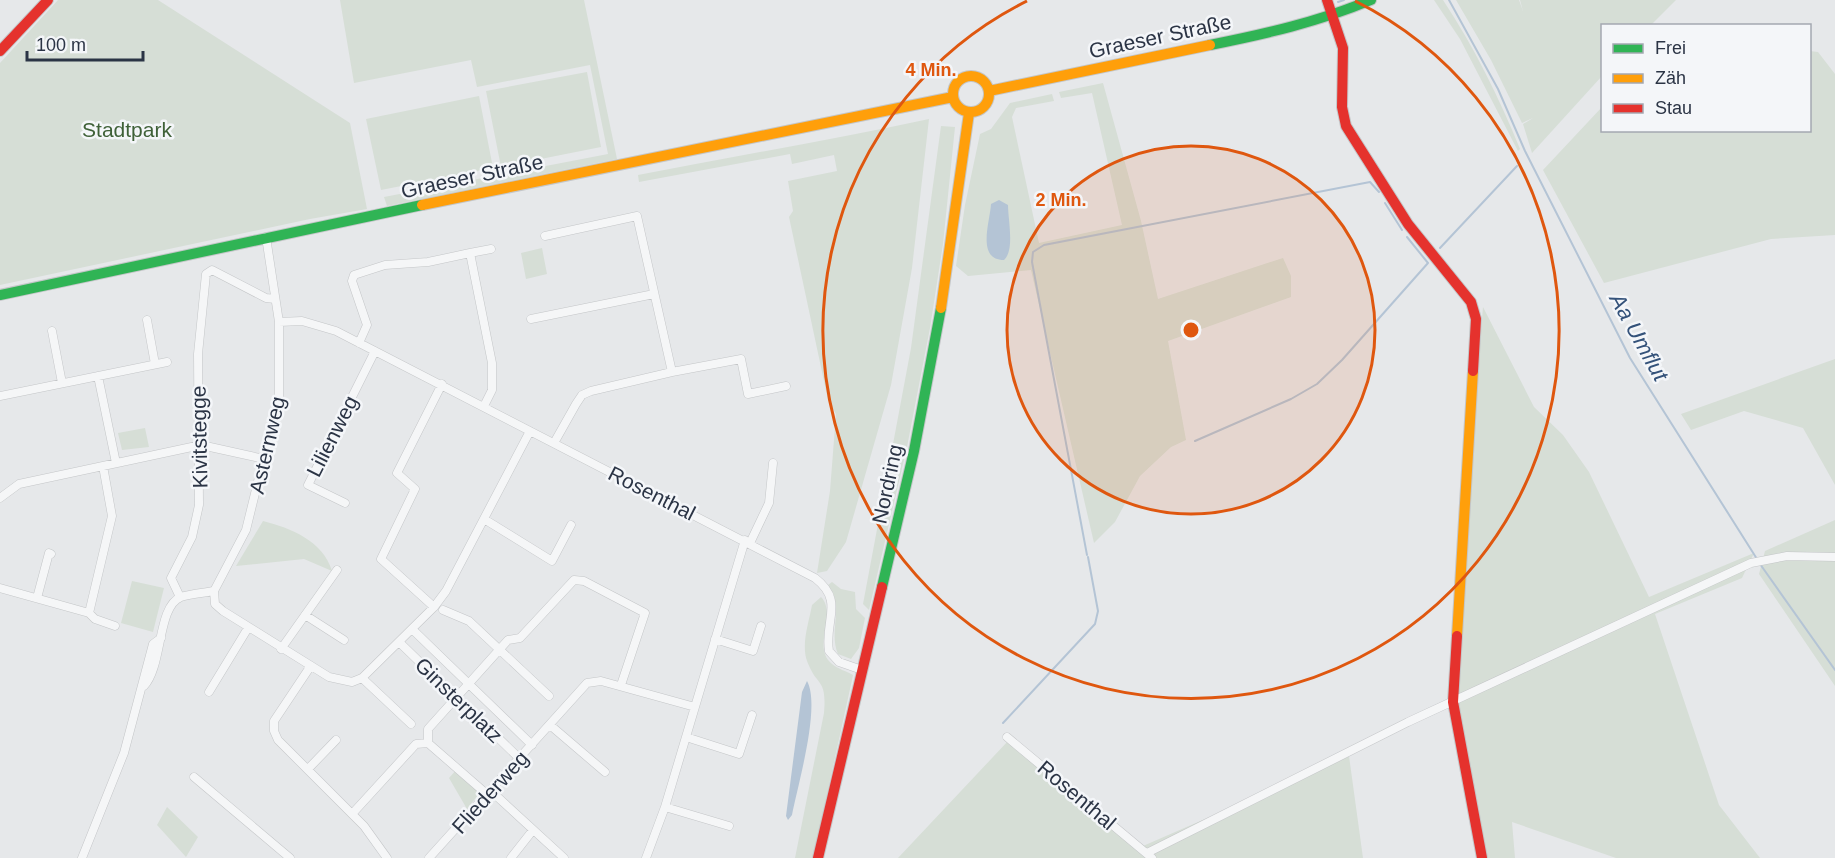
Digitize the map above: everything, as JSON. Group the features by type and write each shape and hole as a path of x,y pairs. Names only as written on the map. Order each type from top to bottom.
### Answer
{"main road":[{"path":"0,51 48,0"},
{"path":"1327,0 1344,54 1340,95 1341,111 1346,126 1408,224 1471,302 1476,319 1453,702 1482,858"},
{"name":"Graeser Straße","path":"990,91 1279,31 1332,16 1371,0"},
{"path":"968,76 980,78 990,91 985,107 969,113 958,108 953,97 955,86 968,76"},
{"name":"Graeser Straße","path":"0,295 266,237 953,97"},
{"name":"Nordring","path":"819,858 914,451 939,321 969,113"}],"street":[{"path":"545,236 637,216 672,372"},
{"name":"Asternweg","path":"214,591 246,530 279,396 279,322 266,237"},
{"path":"359,343 367,325 352,281 354,275 385,265 428,262 491,249"},
{"path":"470,253 492,363 492,390 484,406"},
{"name":"Kivitstegge","path":"180,597 171,578 195,527 200,500 198,354 209,270 266,298 275,299"},
{"path":"531,319 654,294"},
{"path":"147,320 155,364"},
{"name":"Rosenthal","path":"279,322 313,323 336,331 747,542 823,584 832,602 829,651 839,662 862,670"},
{"path":"52,331 62,383"},
{"name":"Lilienweg","path":"345,503 308,485 375,351"},
{"path":"554,443 582,395 591,391 741,359 748,394 786,386"},
{"path":"0,396 166,362"},
{"path":"98,376 116,463"},
{"path":"434,607 381,559 415,489 397,474 442,384"},
{"path":"82,858 113,785 143,687 153,644 161,638 169,608 180,597 214,591 216,604 248,628 310,667 340,681 352,682 362,678 434,607 446,591 530,431"},
{"path":"0,498 19,484 201,445 264,459"},
{"path":"646,858 665,807 715,639 747,542 769,503 773,463"},
{"path":"90,613 112,516 103,466"},
{"path":"484,519 552,561 571,525"},
{"path":"37,598 49,553 51,554"},
{"path":"1149,855 1288,780 1751,563 1764,558 1817,555 1835,558"},
{"path":"281,649 337,570"},
{"path":"352,814 416,744 428,743 429,729 508,640 520,638 574,580 584,581 645,613 621,685"},
{"path":"0,588 90,613 95,620 116,626"},
{"path":"443,610 469,621 549,696"},
{"path":"305,615 344,640"},
{"path":"715,639 753,651 760,626"},
{"path":"209,692 248,628"},
{"name":"Ginsterplatz","path":"412,629 532,745"},
{"name":"Ginsterplatz","path":"399,642 520,759"},
{"path":"310,667 274,721 278,740 364,826 387,858"},
{"path":"362,678 411,724"},
{"name":"Fliederweg","path":"429,858 587,683 593,680 621,685 695,707"},
{"path":"686,737 739,754 752,715"},
{"path":"550,725 605,772"},
{"name":"Rosenthal","path":"1007,737 1149,855"},
{"path":"308,769 336,740"},
{"name":"Fliederweg","path":"428,743 482,790"},
{"path":"194,777 290,858"},
{"path":"491,791 564,858"},
{"path":"665,807 729,826"},
{"path":"511,858 533,830"}],"green space":[{"name":"Stadtpark","path":"58,0 158,0 350,123 367,209 0,285 0,63"},
{"path":"340,0 584,0 617,159 387,206 384,197 608,154 590,65 477,87 471,60 354,83"},
{"path":"1434,0 1443,0 1475,54 1495,91 1520,149 1518,151 1460,39"},
{"path":"1456,0 1519,0 1523,11 1520,0 1676,0 1652,24 1601,24 1601,77 1532,153 1523,124 1533,118 1522,123 1491,60"},
{"path":"1811,51 1818,52 1835,74 1835,235 1771,239 1604,283 1543,170 1601,108 1601,132 1811,132"},
{"path":"587,72 601,147 501,167 486,91"},
{"path":"1103,83 1141,221 1158,299 1283,258 1291,276 1291,297 1168,341 1186,440 1171,447 1140,476 1115,522 1094,543 1031,270 968,276 956,266 965,205 980,134 991,129 1010,103 1052,94 1054,101 1016,108 1012,117 1039,243 1122,225 1092,93 1061,98 1059,92"},
{"path":"479,96 493,168 381,190 366,119"},
{"path":"929,119 912,268 891,385 846,542 827,571 817,573 830,491 836,414 828,400 789,217 793,211 788,181 837,171 834,155 792,164 790,154 639,182 638,175"},
{"path":"941,126 955,127 943,244 930,328 907,447 869,610 863,604 911,348"},
{"path":"542,248 547,274 526,279 521,253"},
{"path":"1483,307 1534,407 1563,435 1589,472 1649,597 1754,553 1742,578 1655,614 1719,805 1760,858 1616,858 1512,822 1515,858 1485,858 1451,699"},
{"path":"1835,359 1835,485 1803,428 1744,411 1691,430 1681,414"},
{"path":"145,428 149,447 122,450 118,433"},
{"path":"1835,520 1835,686 1759,574 1765,551"},
{"path":"263,521 305,537 321,552 332,571 304,559 236,566"},
{"path":"132,581 164,588 153,632 121,623"},
{"path":"832,582 841,589 855,592 856,609 865,618 859,648 851,659 838,654 835,645 835,601 828,585"},
{"path":"821,597 827,613 824,640 826,657 834,666 853,675 813,858 795,858 824,713 823,688 811,670 805,654 806,633 812,605"},
{"path":"1008,741 1143,846 1349,756 1363,858 898,858"},
{"path":"457,769 482,790 467,809 449,778"},
{"path":"167,807 198,837 186,857 157,825"}],"water":[{"path":"999,200 1008,205 1010,242 1004,260 995,258 987,247 991,204"},
{"path":"807,681 811,693 810,726 792,815 788,820 786,816 802,692"}],"waterway":[{"path":"1338,2 1344,0"},
{"name":"Aa Umflut","path":"1449,0 1498,89 1525,151 1630,358 1757,559"},
{"path":"1440,248 1517,166"},
{"path":"1087,555 1032,262 1033,252 1044,245 1370,182 1379,192"},
{"path":"1385,203 1402,230"},
{"path":"1195,441 1291,399 1317,384 1342,360 1428,263 1407,237"},
{"path":"1003,723 1095,624 1098,611 1088,557"},
{"name":"Aa Umflut","path":"1760,564 1835,670"}],"traffic: fast":[{"path":"1210,45 1291,27 1371,0"},
{"path":"0,295 422,205"},
{"path":"882,587 914,451 941,308"}],"traffic: slow":[{"path":"989,91 1210,45"},
{"path":"971,76 984,81 989,94 984,107 971,112 958,107 953,94 958,81 971,76"},
{"path":"422,205 953,97"},
{"path":"941,308 969,113"},
{"path":"1457,636 1473,371"}],"traffic: jam":[{"path":"0,51 48,0"},
{"path":"1327,0 1343,48 1342,107 1346,126 1408,224 1471,302 1476,319 1473,371"},
{"path":"818,858 882,587"},
{"path":"1457,636 1453,702 1482,858"}]}
